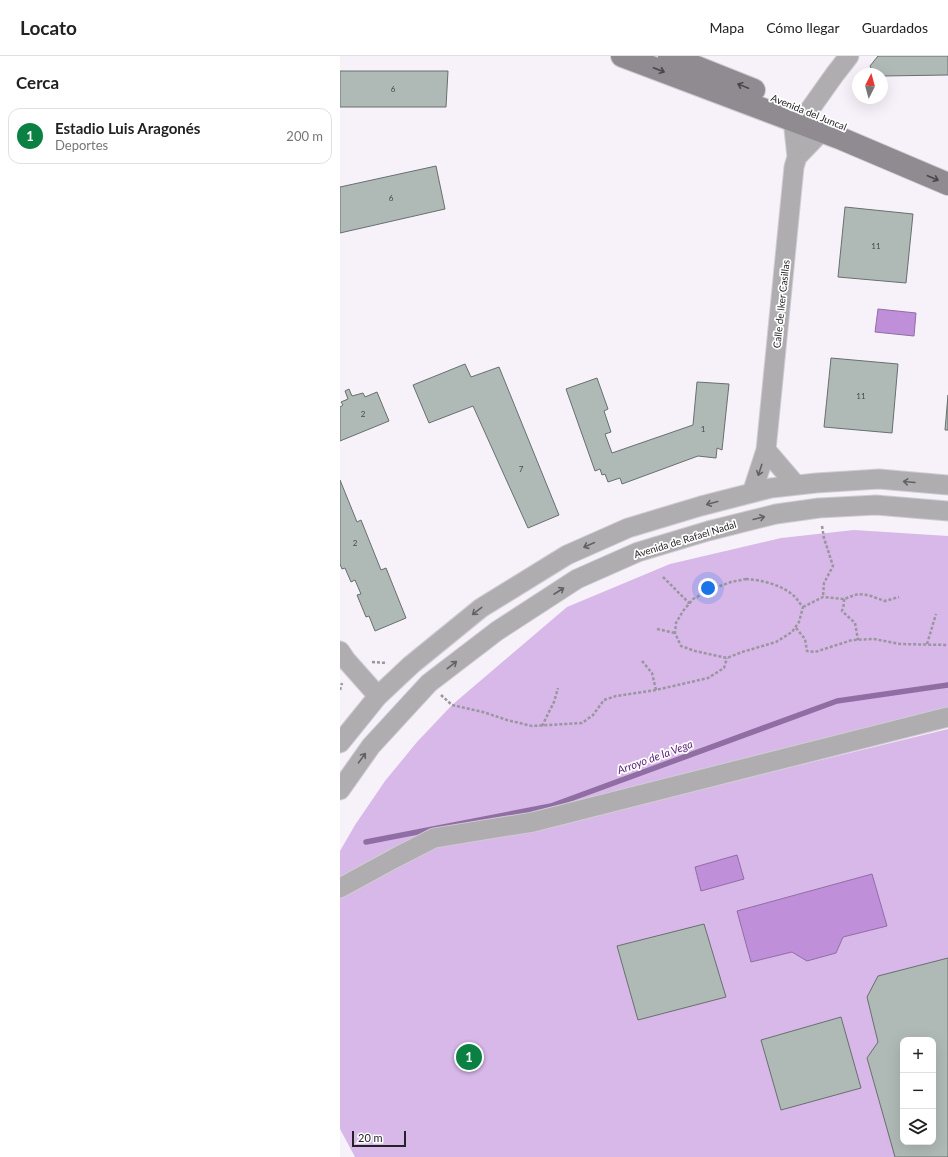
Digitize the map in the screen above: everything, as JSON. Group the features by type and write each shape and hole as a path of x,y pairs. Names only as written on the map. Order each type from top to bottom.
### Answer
{"street":[{"path":"622,56 801,116 822,132 948,184"},
{"name":"Avenida del Juncal","path":"669,56 801,116 948,168"},
{"path":"801,116 849,56"},
{"name":"Calle de Iker Casillas","path":"752,493 766,450 794,167 797,157 801,116"},
{"path":"797,157 822,132"},
{"path":"766,450 796,485"},
{"path":"340,743 378,696 411,665 481,608 567,555 628,528 701,506 770,488 879,479 948,485"},
{"name":"Avenida de Rafael Nadal","path":"340,790 371,746 429,683 497,631 577,579 638,552 708,531 776,514 819,508 876,505 948,511"},
{"path":"340,651 346,660 378,696"},
{"path":"340,888 434,838 533,822 948,717"}],"path":[{"path":"819,508 824,538 833,566 824,583 823,597"},
{"path":"663,577 689,603"},
{"path":"746,579 760,580 777,586 794,596 803,607 800,622 792,632 776,642 727,658 695,651 681,646 675,633 676,624 683,611 693,599 712,589 731,582 746,579"},
{"path":"803,607 823,597 844,599 858,594 868,595 885,601 899,597"},
{"path":"844,599 842,612 855,623 858,640"},
{"path":"927,644 936,614"},
{"path":"796,628 805,639 807,651 815,652 852,640 874,639 900,644 948,645"},
{"path":"657,629 675,633"},
{"path":"452,705 532,726 582,723 593,715 604,700 616,696 656,690 708,678 724,668 727,658"},
{"path":"642,661 652,673 656,690"},
{"path":"542,726 554,702 558,688"}],"shaded area":[{"path":"878,309 916,313 914,336 875,332"},
{"path":"854,530 948,536 948,727 681,794 948,729 948,1157 355,1157 340,1129 340,851 355,825 385,781 417,742 452,705 567,607 670,564 781,538"},
{"path":"737,855 744,879 701,891 695,867"},
{"path":"872,874 887,926 843,937 836,953 807,961 792,952 751,962 737,911"}],"building":[{"path":"878,56 948,56 948,75 888,76 888,68 871,68 870,66"},
{"path":"340,71 448,71 446,107 340,107"},
{"path":"436,166 445,209 340,233 340,187"},
{"path":"845,207 913,214 906,283 838,277"},
{"path":"831,358 898,364 892,433 824,427"},
{"path":"465,364 471,377 499,367 559,515 528,528 473,406 429,423 413,385"},
{"path":"597,378 608,409 604,411 611,432 605,434 612,453 693,425 697,382 729,384 722,450 717,448 716,458 698,456 622,484 620,478 608,482 605,474 602,475 600,469 595,471 566,389"},
{"path":"349,389 352,396 363,393 365,397 377,392 389,421 340,441 340,407 343,405 341,402 348,399 345,391"},
{"path":"948,395 948,430 945,430"},
{"path":"340,480 357,522 361,520 381,570 386,568 406,618 375,631 369,616 366,617 357,595 361,594 355,580 351,582 345,568 342,569 340,564"},
{"path":"704,924 726,997 638,1020 617,946"},
{"path":"948,958 948,1157 895,1157 867,1058 878,1042 867,997 878,976"},
{"path":"841,1017 861,1088 781,1110 761,1040"}],"waterway":[{"name":"Arroyo de la Vega","path":"366,842 551,806 837,701 948,685"}],"place":[{"name":"Estadio Luis Aragonés","path":"469,1057"}]}
